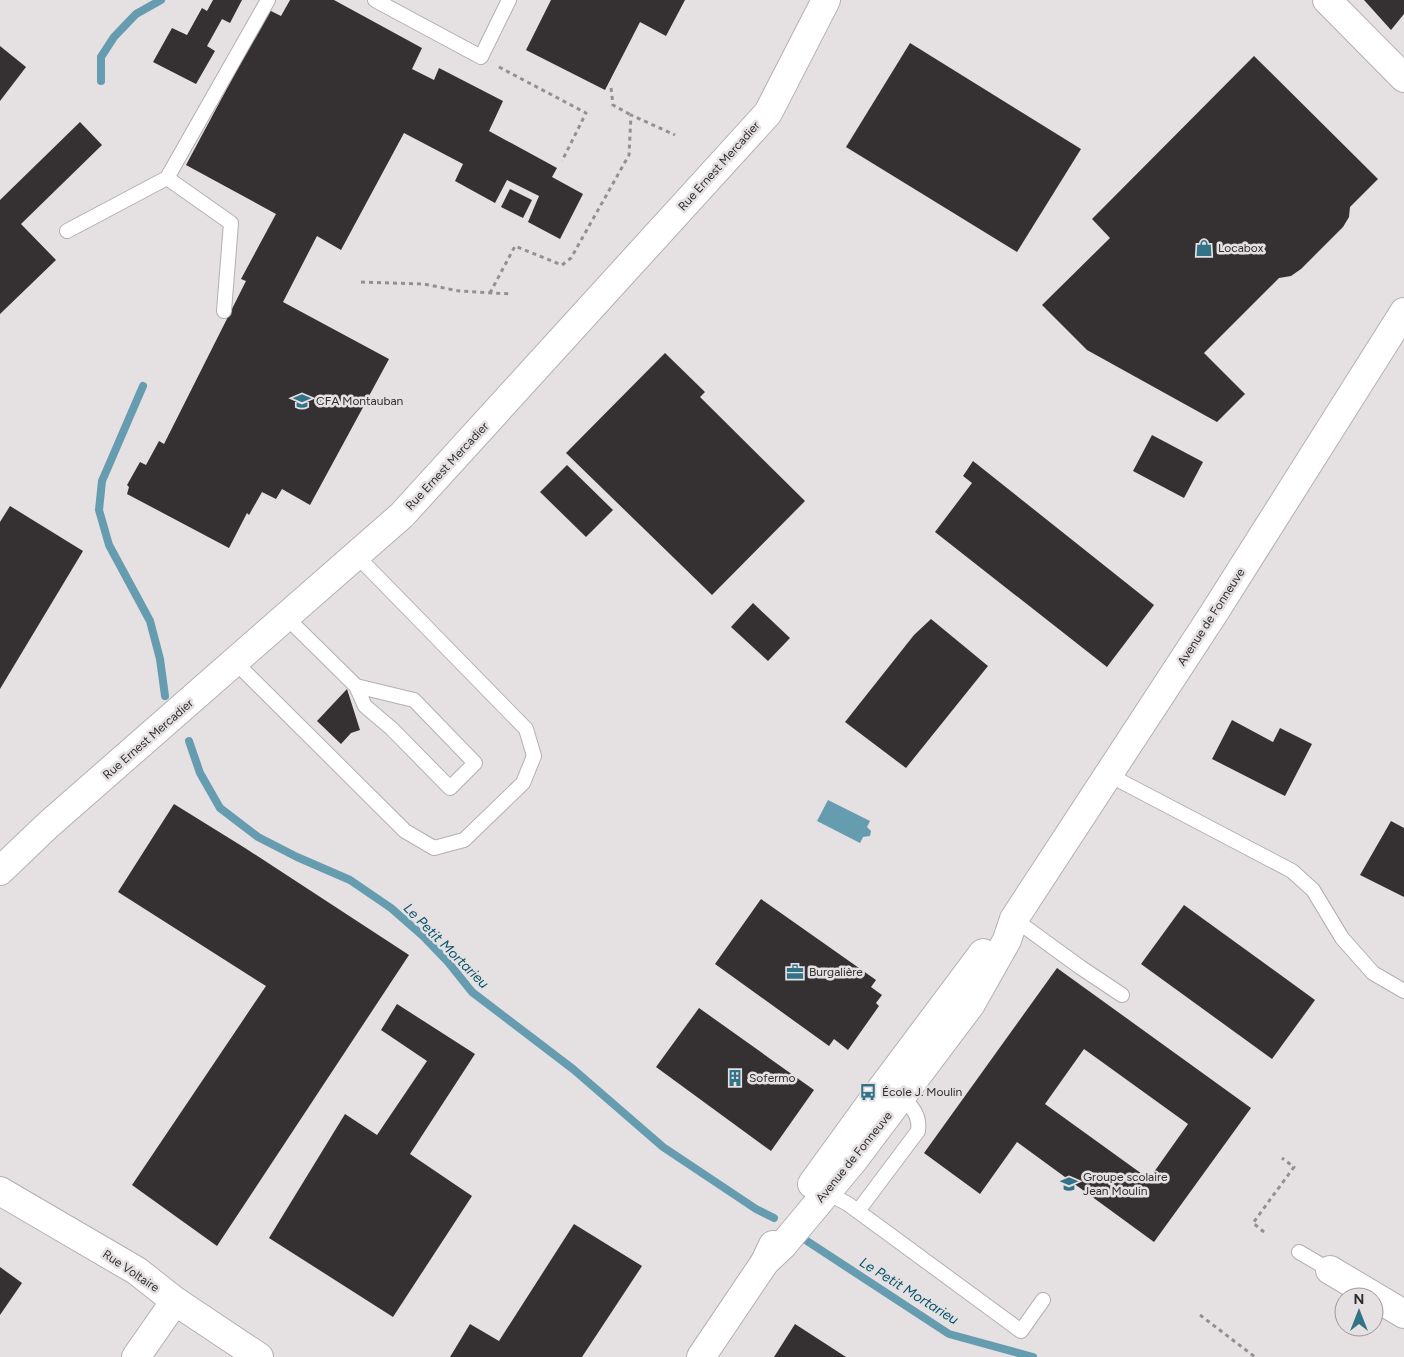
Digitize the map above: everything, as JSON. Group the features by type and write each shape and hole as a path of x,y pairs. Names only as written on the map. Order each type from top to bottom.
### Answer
{"street":[{"name":"Rue Ernest Mercadier","path":"0,871 48,826 402,515 768,113 826,0"},
{"path":"1327,0 1404,78"},
{"name":"Avenue de Fonneuve","path":"701,1357 765,1262 782,1226 870,1104 994,939 1014,919 1110,775 1404,312"},
{"name":"Avenue de Fonneuve","path":"765,1262 783,1245 853,1160 971,1004 1007,940 1014,919"},
{"name":"Rue Voltaire","path":"0,1191 137,1271 175,1301 259,1357"},
{"path":"1330,1270 1404,1314"},
{"path":"136,1357 175,1301"}],"lane":[{"path":"67,231 167,178 268,0"},
{"path":"375,0 481,57 509,0"},
{"path":"167,178 231,223 224,310"},
{"path":"235,662 405,831 434,848 464,840 523,783 534,756 526,729 357,556"},
{"path":"287,618 356,686 365,706 392,729 450,788 475,763 414,700 356,686"},
{"path":"1110,775 1292,871 1313,890 1342,938 1373,973 1404,991"},
{"path":"1014,919 1122,995"},
{"path":"858,1211 918,1131 919,1122 916,1114 907,1102 901,1098 928,1027"},
{"path":"826,1192 858,1211 1021,1330 1043,1300"},
{"path":"1299,1252 1330,1270"}],"path":[{"path":"481,57 586,113 562,161"},
{"path":"611,88 613,104 631,115 675,135"},
{"path":"490,293 515,246 562,265 571,258 629,155 631,115"},
{"path":"361,282 424,284 459,291 511,294"},
{"path":"1264,1232 1253,1223 1294,1167 1282,1158"},
{"path":"1200,1315 1254,1357"}],"water":[{"path":"828,800 870,821 867,827 871,831 870,836 863,837 860,843 817,821"}],"building":[{"path":"213,0 242,0 230,23 222,19 207,46 215,51 196,84 153,62 172,28 187,35 202,8 207,11"},
{"path":"290,0 334,0 422,48 412,69 434,80 439,68 503,101 489,131 557,168 552,177 583,194 560,239 528,222 539,196 507,180 495,203 455,181 463,164 404,133 341,250 317,236 283,302 389,359 369,396 379,401 377,405 367,400 310,505 282,489 276,499 262,492 249,515 247,513 229,548 127,494 129,487 127,485 140,462 146,465 159,441 164,444 246,281 241,279 276,214 186,165 269,10 281,16"},
{"path":"551,0 685,0 666,36 640,22 605,90 526,50"},
{"path":"1364,0 1404,0 1404,14 1391,30"},
{"path":"910,43 1081,149 1017,252 846,147"},
{"path":"0,46 26,67 0,101"},
{"name":"Locabox","path":"1254,56 1378,179 1350,207 1349,217 1343,227 1301,269 1291,276 1279,278 1204,353 1245,394 1217,422 1087,350 1042,305 1110,238 1092,219"},
{"path":"80,122 102,145 21,224 56,260 0,314 0,200"},
{"path":"510,189 532,200 523,218 501,207"},
{"path":"665,353 705,392 700,397 805,501 712,595 566,453"},
{"path":"1152,435 1203,462 1184,498 1133,471"},
{"path":"973,461 1154,605 1107,667 935,532 972,483 963,476"},
{"path":"567,465 613,510 586,537 540,492"},
{"path":"10,506 83,551 0,689 0,522"},
{"path":"753,603 790,638 768,661 731,627"},
{"path":"931,619 988,666 906,768 845,722 914,635"},
{"path":"347,689 360,730 351,733 341,744 317,721"},
{"path":"1232,720 1273,742 1280,728 1312,744 1285,796 1212,759"},
{"path":"174,804 409,955 217,1246 132,1185 266,986 118,892"},
{"path":"1391,821 1404,828 1404,897 1360,875"},
{"name":"Burgalière","path":"761,899 876,980 871,987 882,995 876,1003 879,1006 848,1050 834,1039 829,1046 715,964"},
{"path":"1184,905 1315,1000 1272,1059 1141,964"},
{"path":"1057,968 1251,1108 1154,1242 1017,1142 980,1194 924,1153","holes":["1084,1049 1188,1124 1149,1179 1045,1104"]},
{"path":"397,1004 475,1054 410,1154 472,1196 393,1317 269,1238 345,1114 377,1135 427,1061 381,1030"},
{"name":"Sofermo","path":"699,1008 814,1090 771,1151 656,1067"},
{"path":"574,1224 642,1266 582,1357 450,1357 470,1324 499,1341"},
{"path":"0,1267 22,1283 0,1315"},
{"path":"795,1324 846,1357 774,1357"}],"waterway":[{"name":"Le Petit Mortarieu","path":"101,81 101,57 114,37 136,14 161,0"},
{"name":"Le Petit Mortarieu","path":"143,386 102,481 99,510 109,545 150,621 160,659 165,696"},
{"name":"Le Petit Mortarieu","path":"189,741 200,773 220,808 258,837 297,857 350,880 391,908 423,936 448,962 472,992 573,1069 663,1147 756,1209 774,1218"},
{"name":"Le Petit Mortarieu","path":"807,1241 949,1334 1033,1357"}],"place":[{"name":"Locabox","path":"1204,248"},
{"name":"CFA Montauban","path":"302,401"},
{"name":"Burgalière","path":"795,972"},
{"name":"Sofermo","path":"735,1078"},
{"name":"École J. Moulin","path":"868,1092"},
{"name":"Groupe scolaire Jean Moulin","path":"1069,1184"}]}
